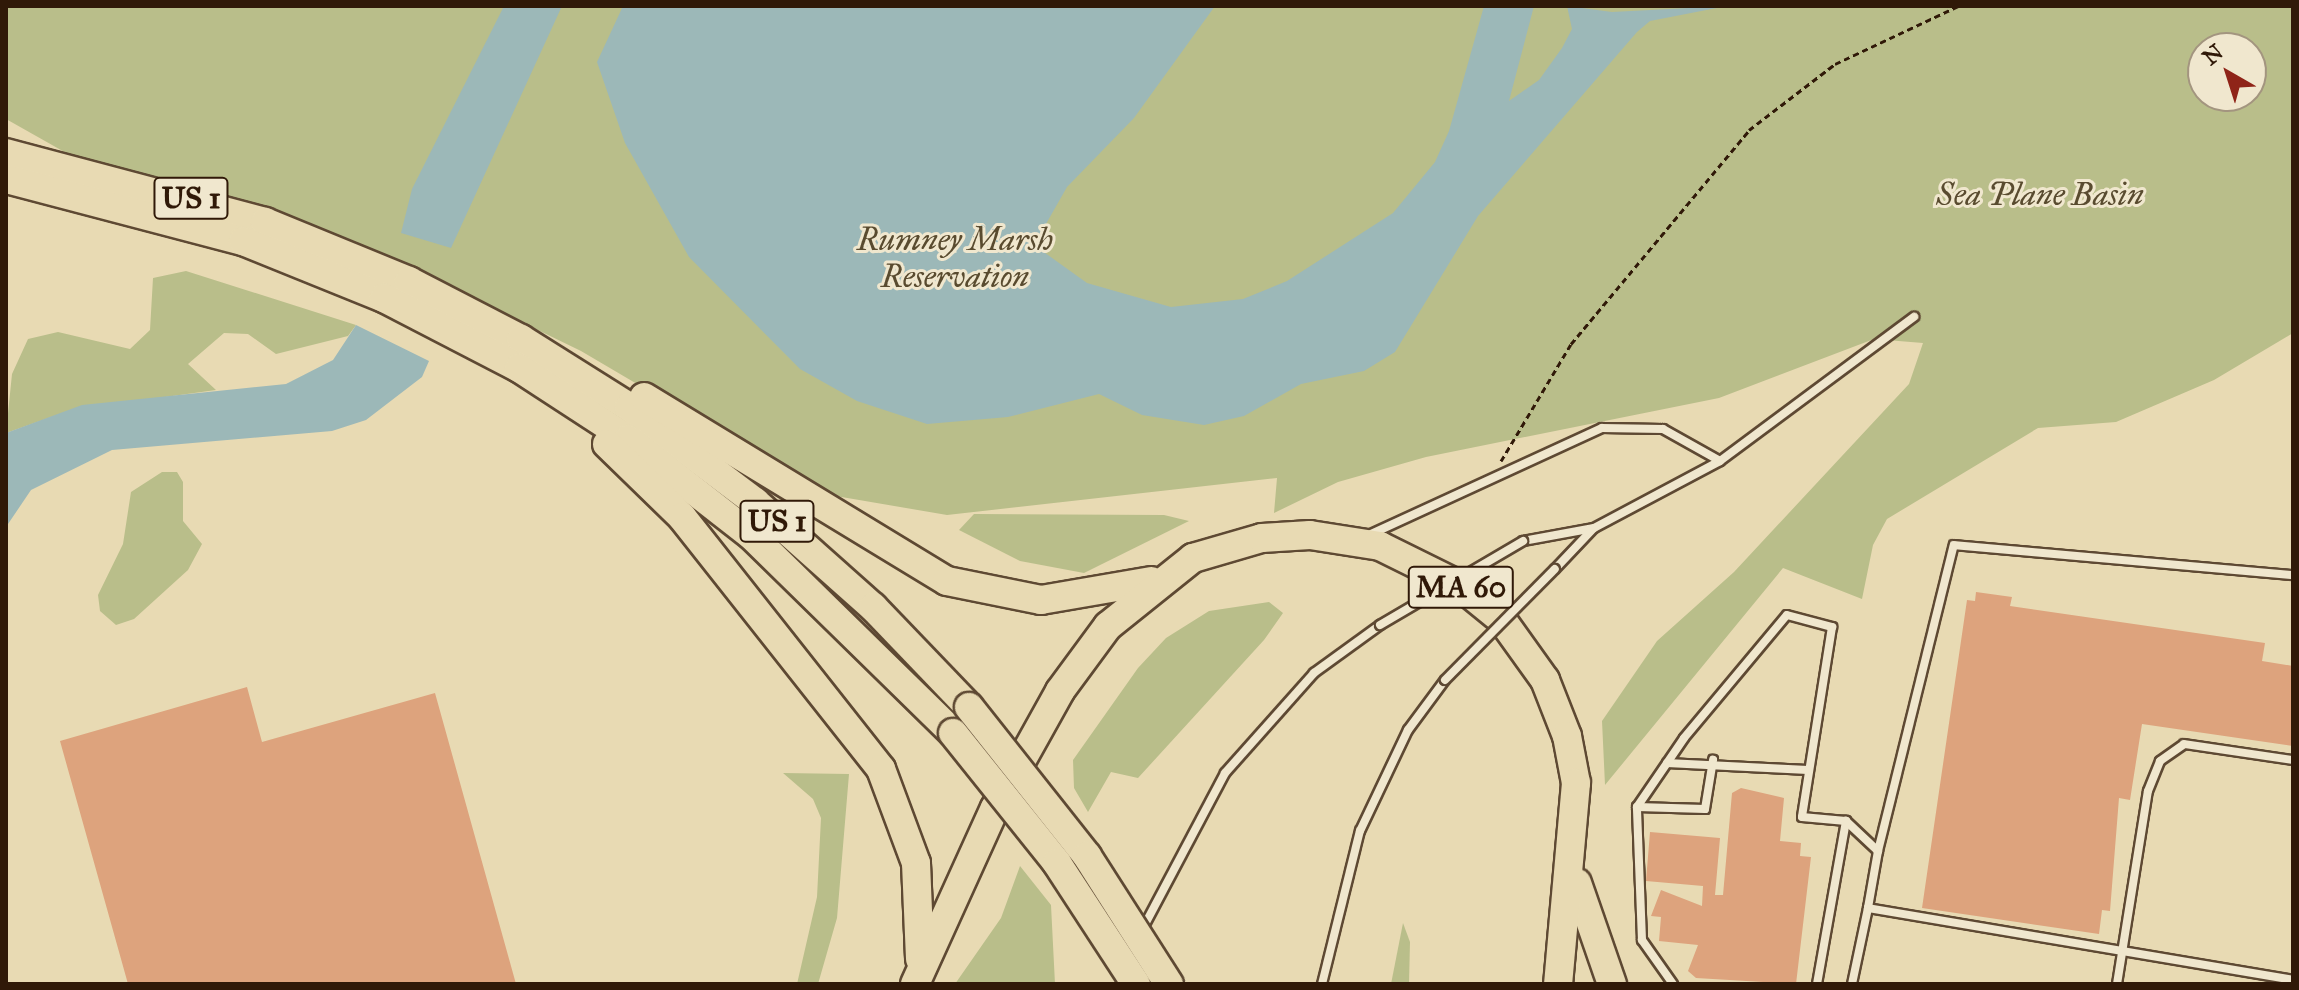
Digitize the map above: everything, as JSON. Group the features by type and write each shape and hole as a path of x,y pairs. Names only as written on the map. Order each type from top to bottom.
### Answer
{"highway":[{"name":"US 1","path":"6,153 204,202 451,316 556,376 779,522 969,707 1087,856 1169,984"},
{"name":"US 1","path":"6,179 200,227 364,275"},
{"name":"US 1","path":"556,376 775,555 953,733 1049,853 1136,984"},
{"path":"556,376 618,381 905,560 962,587 1058,599 1163,577"},
{"path":"556,376 682,517 881,769 916,863 918,976"},
{"name":"MA 60","path":"918,976 995,808 1060,691 1108,626 1163,577 1205,553 1262,538 1358,541 1402,554 1459,585 1519,641 1567,736 1583,916 1612,984"},
{"path":"1558,984 1575,830"}],"lane":[{"path":"1125,984 1153,901 1225,773 1314,673 1380,625 1523,541 1594,528 1720,461 1914,317"},
{"path":"1358,541 1495,471 1602,428 1633,423 1663,429 1720,461"},
{"path":"1322,984 1360,831 1408,730 1445,680 1594,528"},
{"path":"1852,984 1878,851 1954,545 2293,575"},
{"path":"1673,984 1642,940 1637,807 1667,763 1787,615 1832,627 1802,817 1846,821 1878,851"},
{"path":"2117,984 2148,791 2160,761 2184,744 2293,760"},
{"path":"1667,763 1713,760 1808,770"},
{"path":"1637,807 1705,809 1713,760"},
{"path":"1817,984 1846,821"},
{"path":"1868,908 2293,980"}],"path":[{"path":"1495,471 1571,344 1749,130 1835,64 1958,6"}],"green space":[{"name":"Rumney Marsh Reservation","path":"6,6 2293,6 2293,333 2214,380 2116,422 2038,428 1887,519 1873,545 1862,599 1783,568 1605,785 1602,721 1657,641 1734,572 1909,384 1923,343 1874,339 1719,398 1426,457 1338,482 1274,513 1277,478 947,515 824,494 581,351 392,259 282,213 68,154 6,119"},
{"path":"186,271 356,325 348,336 276,354 248,334 224,333 188,364 216,390 71,410 6,433 12,374 28,339 58,332 130,349 150,330 153,278"},
{"path":"162,472 177,472 183,482 183,521 202,544 188,570 134,619 116,625 100,611 98,595 123,544 131,492"},
{"path":"974,514 1164,515 1189,521 1084,573 1020,561 959,530"},
{"path":"1269,602 1283,613 1264,640 1138,778 1111,772 1088,812 1074,788 1073,760 1138,668 1166,638 1209,611"},
{"path":"783,773 849,774 837,918 818,984 797,984 817,897 821,818 813,799"},
{"path":"1020,866 1051,905 1055,984 955,984 1001,918"},
{"path":"1403,923 1410,942 1409,984 1391,984"}],"water":[{"path":"504,6 562,6 451,248 401,233 412,189"},
{"path":"623,6 1215,6 1134,118 1067,187 1034,245 1087,283 1171,307 1243,299 1287,281 1393,213 1435,162 1449,131 1484,6 1534,6 1509,101 1539,80 1562,48 1572,29 1567,6 1612,12 1727,6 1650,21 1637,32 1478,216 1395,352 1364,371 1301,384 1244,416 1204,425 1142,415 1099,394 1008,417 927,424 857,401 800,369 689,257 625,143 597,62"},
{"path":"356,325 429,361 422,377 366,420 332,431 112,450 31,490 6,527 6,433 82,405 286,384 333,360"}],"building":[{"path":"1976,592 2012,597 2010,606 2265,643 2262,661 2293,666 2293,746 2142,724 2130,800 2119,798 2110,911 2102,910 2099,934 1922,908 1967,600 1975,601"},
{"path":"247,687 262,742 435,693 516,984 128,984 60,741"},
{"path":"1741,788 1784,798 1780,841 1801,843 1800,856 1811,857 1796,984 1696,978 1688,971 1698,945 1659,941 1661,917 1651,916 1661,890 1702,906 1703,886 1646,881 1650,832 1720,838 1715,895 1723,895 1732,793"}],"park label":[{"name":"Sea Plane Basin","path":"2040,195"}]}
